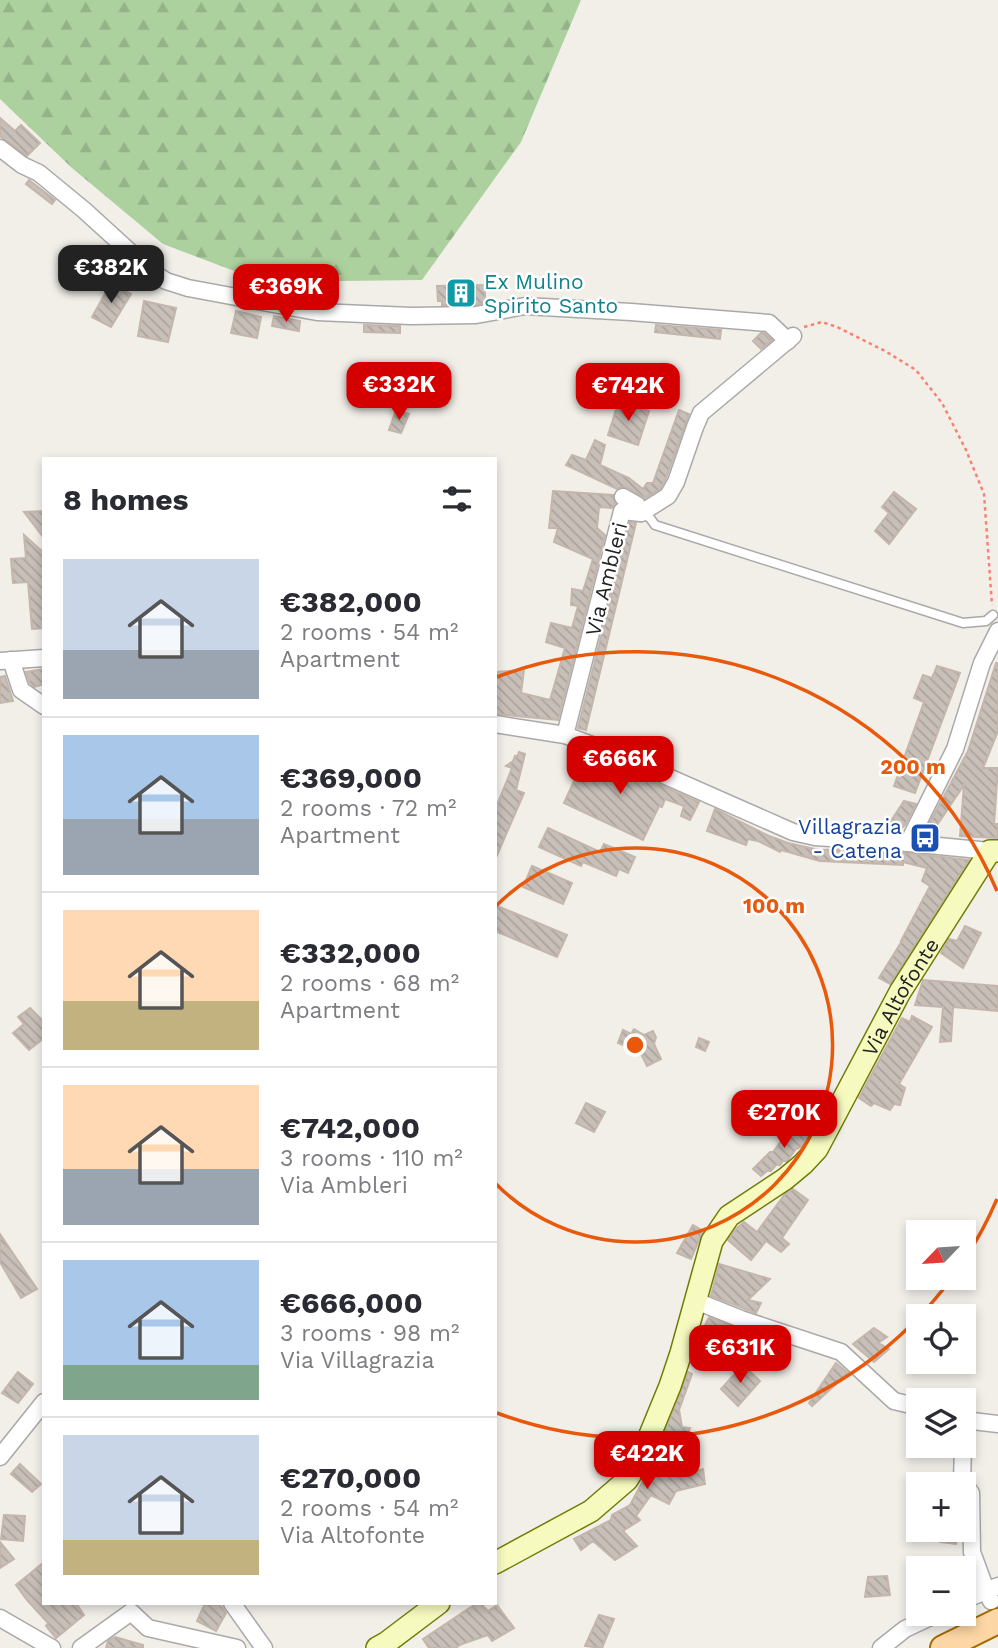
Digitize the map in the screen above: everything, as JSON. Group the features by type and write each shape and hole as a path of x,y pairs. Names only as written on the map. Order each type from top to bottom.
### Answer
{"main road":[{"name":"Via Altofonte","path":"497,1562 591,1511 627,1480 640,1459 670,1386 712,1241 729,1216 785,1179 817,1149 900,992 994,851"},
{"path":"943,1648 993,1599"},
{"path":"377,1648 436,1605"}],"street":[{"path":"0,148 22,165 39,173 66,195 152,272 166,281 188,288 317,312 411,316 476,315 525,306 769,323 790,338"},
{"name":"Via Ambleri","path":"565,735 622,511 641,513 668,496 676,482 701,413 790,338"},
{"path":"623,497 637,505 641,513"},
{"path":"908,843 955,750 982,663 998,631"},
{"path":"42,658 6,661 21,690 42,705"},
{"path":"497,724 565,735 616,754 793,832 815,837 994,851"},
{"path":"696,1301 841,1352 894,1401 906,1404"},
{"path":"0,1457 42,1404"},
{"path":"976,1421 998,1424"},
{"path":"972,1542 972,1552 993,1599"},
{"path":"233,1605 264,1648"},
{"path":"81,1648 136,1607 148,1628 237,1648"},
{"path":"0,1618 52,1648"},
{"path":"881,1648 911,1626"}],"lane":[{"path":"641,513 655,525 963,623 986,621 993,615"}],"path":[{"path":"790,338 805,327 822,322 837,327 916,370 942,403 984,494 993,615"}],"green space":[{"path":"0,0 581,0 521,142 422,280 263,282 163,244 72,168 0,99"}],"building":[{"path":"0,118 15,131 21,125 40,143 27,156 0,136"},
{"path":"29,180 55,200 52,204 26,184"},
{"path":"111,283 131,294 111,327 92,317"},
{"name":"Ex Mulino Spirito Santo","path":"485,285 485,303 442,305 442,301 438,301 437,286"},
{"path":"144,301 176,308 168,342 138,336"},
{"path":"236,311 261,317 257,338 231,333"},
{"path":"274,316 300,321 299,331 272,326"},
{"path":"364,325 400,326 400,333 364,332"},
{"path":"656,325 721,330 720,339 655,332"},
{"path":"761,333 772,340 761,349 753,341"},
{"path":"619,400 649,411 638,445 608,435"},
{"path":"396,410 409,414 401,433 389,430"},
{"path":"679,410 689,414 666,478 660,489 645,498 628,488 617,489 566,465 572,455 586,460 595,440 605,445 600,465 629,478 643,489 647,483 653,483"},
{"path":"553,491 613,495 615,503 612,508 599,507 597,528 605,535 558,720 497,714 497,672 524,670 521,693 550,700 565,648 546,642 551,623 572,628 578,606 571,605 572,589 583,591 593,559 554,542 558,528 549,528"},
{"path":"894,492 916,509 889,544 875,531 889,513 882,507"},
{"path":"42,511 42,535 24,512"},
{"path":"630,522 636,523 586,730 578,728"},
{"path":"24,535 42,551 42,628 32,629 28,582 13,583 11,559 26,558"},
{"path":"996,663 998,731 983,768 998,768 994,824 998,824 998,838 960,836 964,785 935,828 928,826 968,751"},
{"path":"937,666 960,673 915,793 894,786 924,702 914,698 923,675 932,678"},
{"path":"42,669 42,685 34,687 26,672"},
{"path":"5,676 13,701 0,703 0,677"},
{"path":"577,751 699,802 690,820 681,816 684,806 665,799 643,840 564,803 578,772 572,770"},
{"path":"519,752 525,754 516,790 524,793 497,855 497,805 512,768 506,766"},
{"path":"904,801 916,804 905,825 898,832 885,830"},
{"path":"715,809 769,836 819,850 907,853 969,860 890,984 879,978 902,941 930,886 922,881 927,868 903,862 903,865 820,861 781,850 780,852 758,841 748,839 746,845 707,831"},
{"path":"548,828 600,852 604,844 635,857 628,873 619,869 616,876 583,862 581,866 539,847"},
{"path":"532,866 572,883 563,904 523,887"},
{"path":"497,906 567,935 557,957 497,932"},
{"path":"965,926 981,933 963,968 941,953 949,939 957,941"},
{"path":"923,980 998,986 998,1011 953,1007 951,1041 940,1042 943,1007 915,1005"},
{"path":"30,1008 42,1020 42,1040 29,1050 13,1033 24,1024 18,1017"},
{"path":"912,1016 932,1027 899,1084 905,1088 900,1105 894,1104 890,1110 874,1103 871,1106 859,1098 902,1018 910,1022"},
{"path":"634,1029 644,1035 653,1031 656,1037 654,1044 661,1059 647,1066 640,1052 618,1043 623,1030 631,1034"},
{"path":"699,1038 709,1042 705,1051 696,1047"},
{"path":"586,1103 605,1112 594,1132 576,1123"},
{"path":"796,1124 812,1130 801,1147 796,1149 787,1161 761,1176 753,1169 773,1152"},
{"path":"793,1189 808,1200 782,1238 789,1244 781,1252 766,1241 751,1260 728,1240 744,1222 757,1232 785,1194"},
{"path":"693,1225 703,1231 691,1259 677,1253"},
{"path":"0,1234 37,1289 21,1298 0,1262"},
{"path":"719,1264 770,1279 748,1300 761,1303 756,1313 711,1296"},
{"path":"709,1317 745,1331 737,1344 729,1342 722,1360 696,1348"},
{"path":"874,1328 887,1337 878,1343 889,1349 874,1362 853,1344"},
{"path":"836,1363 848,1373 812,1406 809,1403"},
{"path":"743,1365 760,1381 738,1406 721,1389"},
{"path":"18,1372 33,1384 18,1403 2,1393"},
{"path":"688,1372 692,1374 679,1410 682,1427 690,1428 683,1445 669,1441 661,1460 685,1475 703,1469 705,1484 676,1491 669,1504 651,1495 636,1516 640,1520 623,1531 637,1546 615,1560 593,1541 581,1550 574,1539 611,1520 612,1515 630,1505 652,1464"},
{"path":"20,1464 41,1484 32,1492 11,1474"},
{"path":"4,1515 25,1516 23,1541 1,1539"},
{"path":"0,1542 14,1559 0,1568"},
{"path":"42,1564 42,1605 77,1605 84,1615 56,1638 46,1626 48,1623 16,1585"},
{"path":"887,1576 890,1595 865,1597 868,1577"},
{"path":"204,1605 218,1605 226,1613 216,1631 197,1621"},
{"path":"474,1605 482,1605 488,1611 497,1605 514,1628 492,1641 488,1635 455,1648 429,1648 423,1639"},
{"path":"599,1615 614,1619 602,1648 585,1646"},
{"path":"115,1637 143,1645 143,1648 106,1648 108,1641"}],"place":[{"name":"Ex Mulino Spirito Santo","path":"461,293"},
{"name":"Villagrazia - Catena","path":"925,838"}]}
